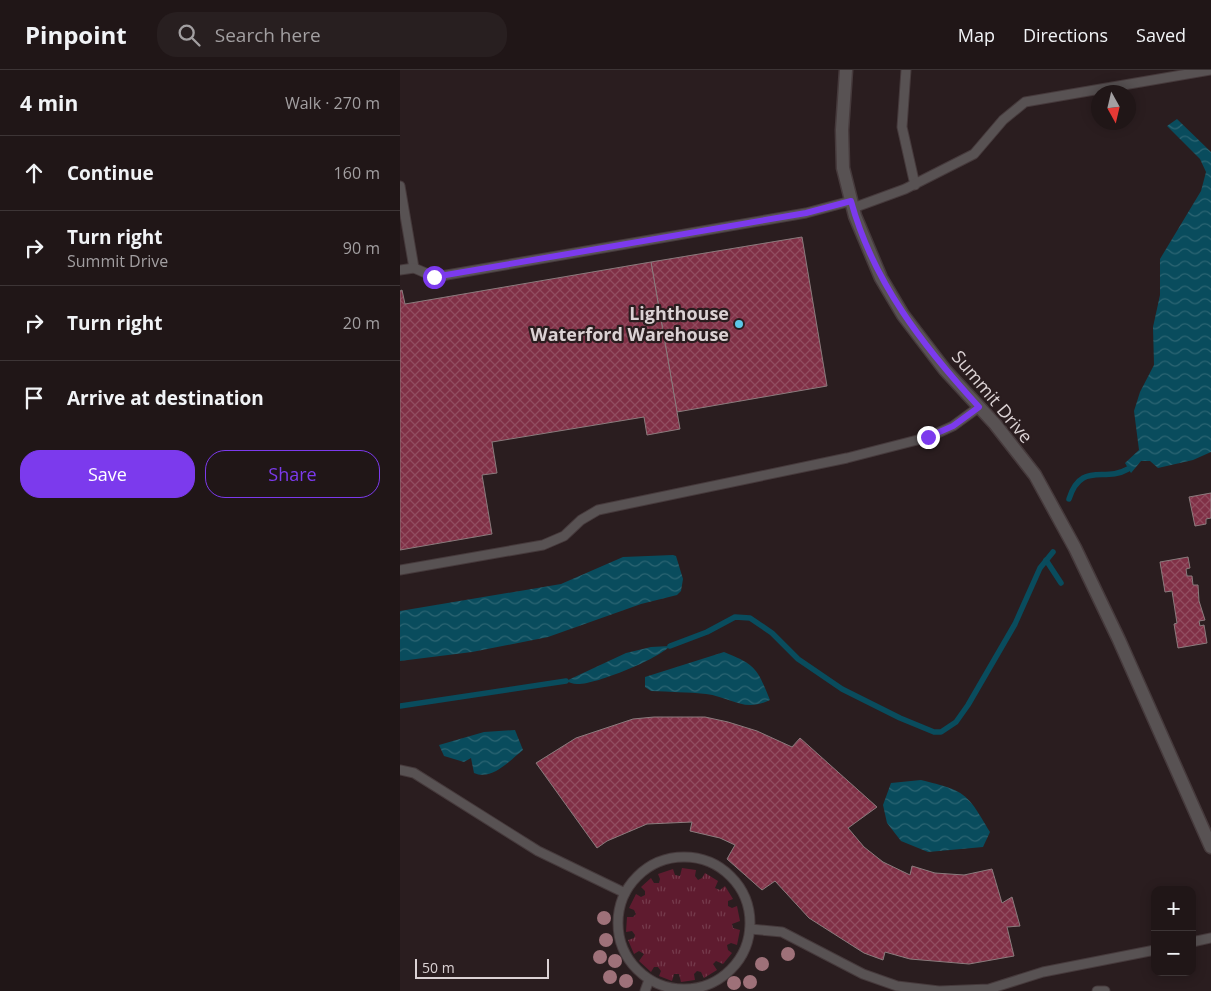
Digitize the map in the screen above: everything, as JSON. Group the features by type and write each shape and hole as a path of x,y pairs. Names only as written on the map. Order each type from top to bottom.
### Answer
{"street":[{"name":"Summit Drive","path":"846,70 842,130 843,168 852,204 881,278 903,315 945,370 979,407 1035,475 1075,548 1119,640 1211,847"}],"lane":[{"path":"906,70 902,127 915,185"},
{"path":"400,270 414,268 434,277 852,204 915,185 974,154 1003,120 1024,102 1211,70"},
{"path":"400,186 414,268"},
{"path":"400,570 543,545 564,536 581,520 598,510 847,458 928,437 953,426 979,407"},
{"path":"400,770 414,773 538,851 625,893"},
{"path":"676,857 702,860 725,872 742,891 748,910 750,929 740,959 725,975 702,987 675,990 649,980 634,968 620,942 618,912 625,893 641,872 664,860 676,857"},
{"path":"750,929 782,932 863,974 897,986 939,991 989,989 1043,972 1151,951"},
{"path":"1196,941 1211,938"},
{"path":"645,991 649,980"},
{"path":"1097,991 1105,991"}],"green space":[{"path":"682,868 696,870 695,876 698,880 705,873 718,881 715,888 720,890 725,886 733,899 728,901 728,906 732,908 737,906 740,921 732,924 733,928 740,930 737,945 731,943 727,945 728,950 732,953 723,964 716,961 713,964 717,970 704,978 701,972 697,971 694,974 695,980 681,982 679,974 674,974 672,981 659,976 661,971 658,967 654,967 651,972 639,961 644,954 639,951 634,954 628,940 634,938 635,935 632,931 626,932 627,917 633,917 636,914 634,910 629,908 636,894 641,897 645,895 645,891 641,887 651,878 654,883 659,883 658,874 673,869 675,875 680,876"}],"water":[{"path":"1177,119 1211,152 1211,452 1193,460 1158,468 1150,461 1141,461 1131,473 1125,463 1139,450 1134,411 1140,392 1154,365 1153,327 1160,295 1160,259 1201,191 1206,172 1200,159 1167,126"},
{"path":"676,556 683,579 681,591 677,595 641,604 548,637 472,652 400,661 400,611 561,584 623,557"},
{"path":"670,646 653,658 611,676 586,683 576,684 566,681 626,653 651,647"},
{"path":"724,652 743,660 754,669 762,681 770,700 761,704 745,705 706,694 651,691 645,687 645,677"},
{"path":"515,730 523,750 500,769 487,774 474,773 471,758 464,762 444,756 439,745 484,732"},
{"path":"921,780 948,787 970,801 990,832 983,847 928,852 901,841 887,823 883,805 891,783"}],"building":[{"name":"Lighthouse Waterford Warehouse","path":"802,237 827,386 677,412 651,262"},
{"path":"651,262 680,429 647,435 644,417 492,442 497,473 482,475 492,534 400,550 400,291 402,290 405,304"},
{"path":"1211,493 1211,518 1206,519 1206,524 1195,526 1189,497"},
{"path":"1188,557 1190,568 1186,569 1187,576 1192,576 1193,585 1198,585 1199,601 1205,620 1199,621 1200,626 1204,625 1207,643 1178,648 1174,624 1177,623 1172,591 1165,592 1160,562"},
{"path":"705,717 728,722 757,731 792,747 800,738 877,807 848,828 864,847 883,862 910,875 912,866 935,873 964,875 992,869 1002,903 1012,897 1020,926 1007,927 1014,956 969,964 910,959 885,952 883,960 864,953 809,918 775,881 762,890 727,859 735,845 720,838 690,831 692,822 647,824 607,841 597,848 536,763 576,738 633,719"}],"waterway":[{"path":"1069,499 1074,487 1087,476 1119,473 1128,469"},
{"path":"670,646 707,632 735,617 750,618 772,633 798,659 842,689 900,718 934,732 941,732 956,722 968,705 1015,624 1040,568 1053,552"},
{"path":"1046,560 1061,583"},
{"path":"400,706 566,681"}],"place":[{"name":"Lighthouse Waterford Warehouse","path":"739,324"}],"route":[{"path":"434,277 806,213 851,201 855,216 881,278 903,315 945,370 979,407 953,426 928,437"}]}
